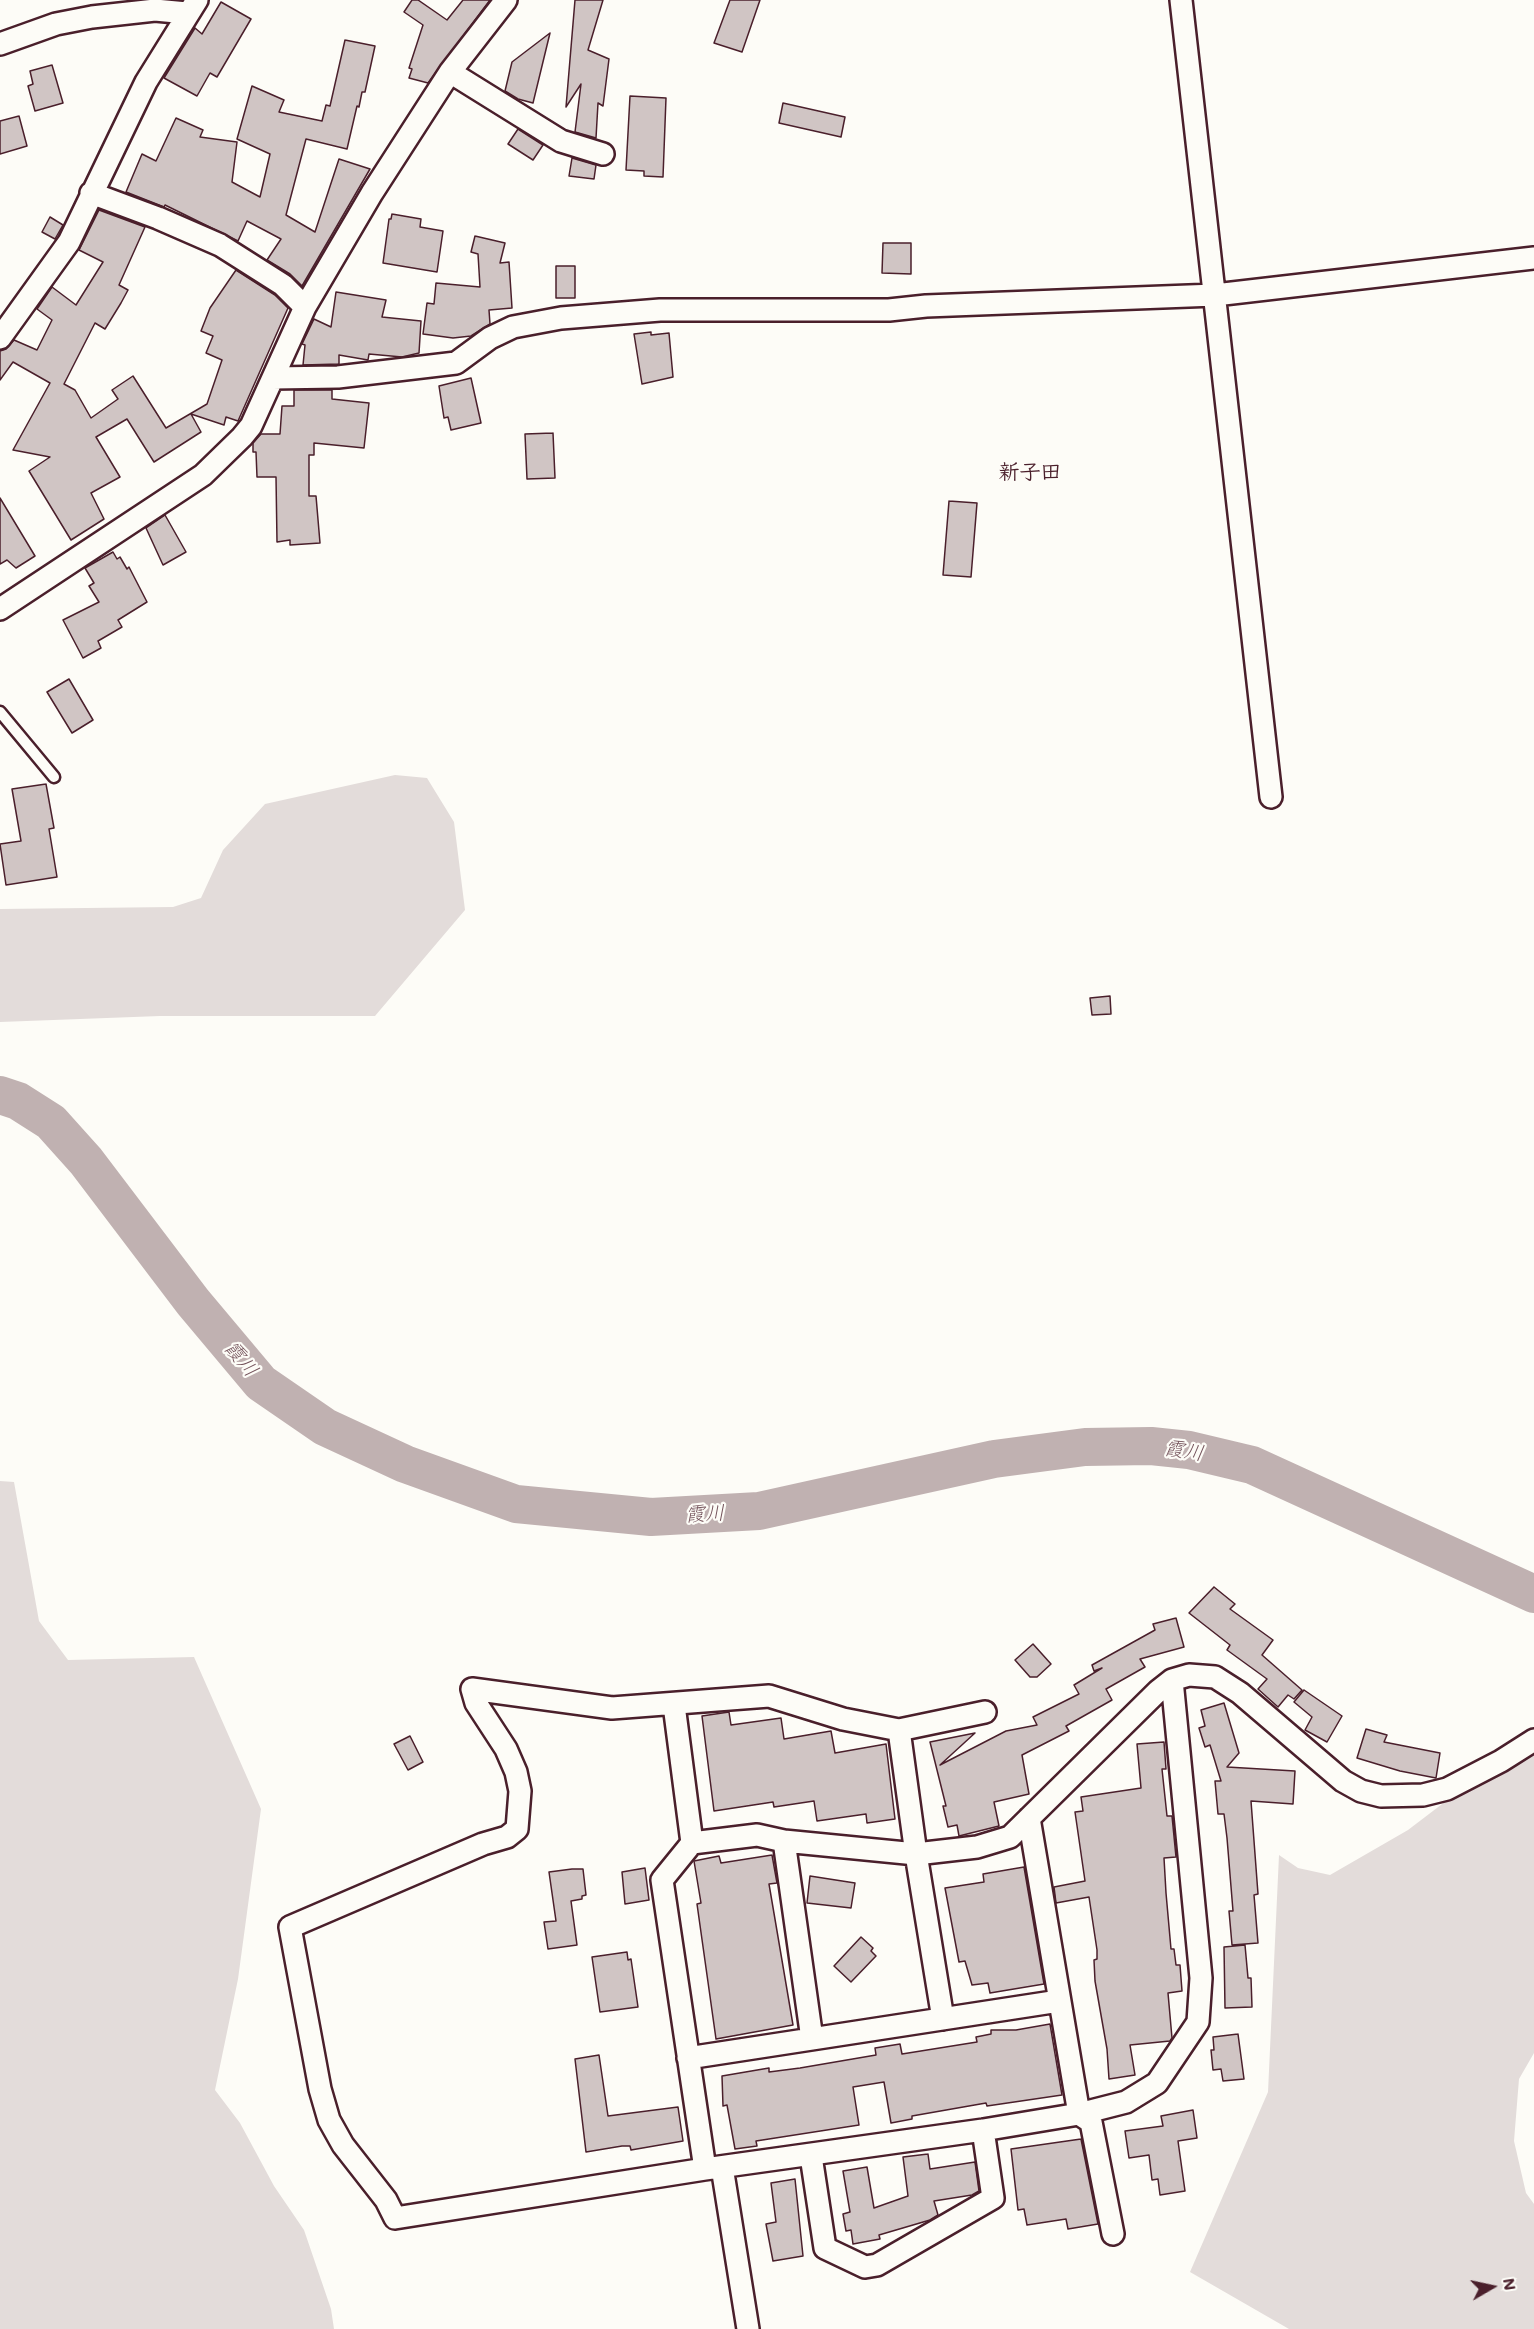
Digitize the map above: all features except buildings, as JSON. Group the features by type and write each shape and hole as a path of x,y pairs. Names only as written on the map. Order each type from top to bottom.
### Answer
{"street":[{"path":"0,609 214,466 251,426 305,307 372,193 450,72 506,0"},
{"path":"1181,0 1271,797"},
{"path":"0,44 56,24 92,17 192,7"},
{"path":"0,338 69,242 146,82 192,7"},
{"path":"450,72 561,141 603,154"},
{"path":"91,193 158,218 220,245 283,285 305,307"},
{"path":"273,378 338,377 456,363 489,338 513,327 561,318 660,310 889,310 926,306 1215,295 1534,258"},
{"path":"748,2329 688,2058 662,1880 692,1843 757,1835 784,1841 916,1854 977,1847 1010,1837 1158,1691 1172,1680 1189,1675 1215,1677 1240,1693 1343,1781 1361,1791 1381,1796 1423,1795 1447,1789 1483,1771 1534,1740"},
{"path":"985,1712 899,1730 843,1719 769,1696 612,1708 472,1689 476,1702 506,1749 516,1772 520,1791 517,1829 507,1837 483,1844 290,1927 320,2089 329,2120 343,2145 386,2200 395,2218 1079,2114 1126,2102 1157,2083 1198,2022 1201,1978 1172,1680"},
{"path":"674,1705 692,1843"},
{"path":"899,1730 916,1854 943,2019"},
{"path":"1029,1818 1079,2114 1091,2122 1113,2234"},
{"path":"784,1841 812,2039"},
{"path":"688,2058 1059,2001"},
{"path":"811,2156 825,2248 865,2266 877,2265 993,2198 983,2130"}],"lane":[{"path":"0,712 54,777"}],"shaded area":[{"path":"395,775 427,778 454,822 465,910 375,1016 160,1016 0,1022 0,909 173,907 201,898 223,850 265,804"},
{"path":"0,1481 14,1482 39,1621 68,1660 194,1657 261,1809 238,1979 215,2090 240,2123 274,2186 304,2230 331,2309 334,2329 0,2329"},
{"path":"1534,1734 1534,2053 1519,2079 1514,2141 1526,2193 1534,2204 1534,2329 1289,2329 1190,2272 1268,2092 1279,1855 1298,1868 1330,1875 1408,1830"}],"waterway":[{"name":"霞川","path":"0,1095 18,1101 51,1122 86,1161 193,1302 261,1383 325,1427 405,1464 516,1504 651,1517 759,1511 994,1459 1085,1447 1151,1446 1189,1450 1252,1465 1534,1594"}],"district":[{"name":"新子田","path":"1030,473"}]}
